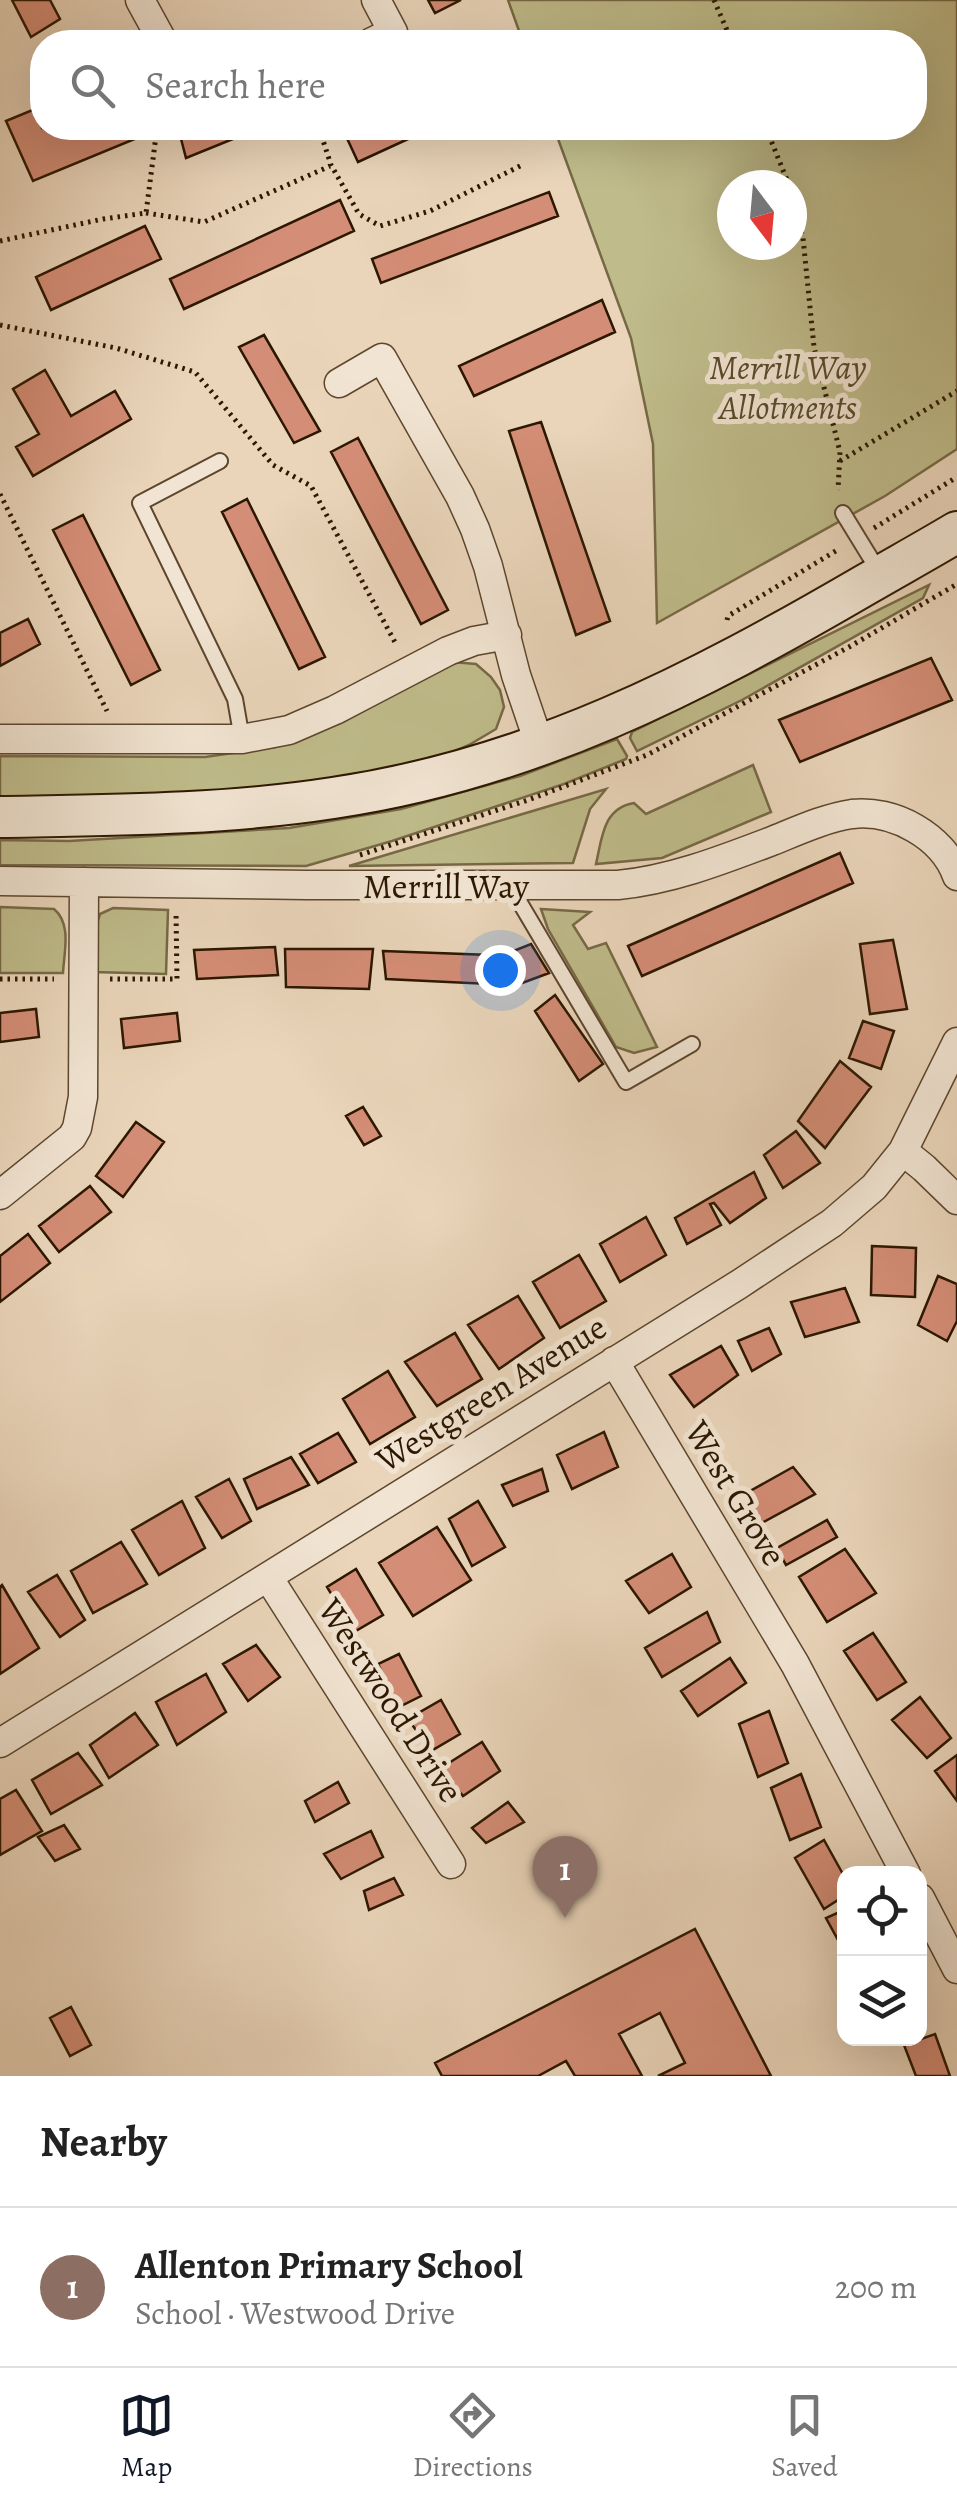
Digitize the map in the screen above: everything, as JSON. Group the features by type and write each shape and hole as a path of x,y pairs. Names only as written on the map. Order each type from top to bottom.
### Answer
{"street":[{"path":"140,0 156,30"},
{"path":"376,0 391,30"},
{"path":"339,383 382,358 460,496 488,566 516,676 540,746"},
{"path":"0,817 242,810 320,800 458,772 540,746 646,704 772,639 957,532"},
{"path":"0,739 242,739 289,730 448,650 507,635"},
{"name":"Merrill Way","path":"0,881 618,886 734,855 851,814 880,816 908,825 931,840 948,858 957,876"},
{"path":"0,1196 72,1137 77,1128 83,1097 84,882"},
{"name":"Westgreen Avenue","path":"0,1744 832,1224 874,1187 903,1152 957,1042"},
{"path":"903,1152 957,1200"},
{"name":"West Grove","path":"614,1361 795,1664 902,1866"},
{"name":"Westwood Drive","path":"268,1577 451,1864"},
{"path":"927,1911 957,1969"}],"lane":[{"path":"220,461 140,504 235,698 242,739"},
{"path":"843,513 881,576"},
{"path":"510,886 626,1082 692,1044"}],"path":[{"path":"714,0 727,30"},
{"path":"146,213 155,140"},
{"path":"323,140 332,166 359,214 380,226 430,211 522,166"},
{"path":"771,140 783,170"},
{"path":"0,241 103,218 146,213 204,222 332,166"},
{"path":"804,260 814,348 840,452 838,490 843,513"},
{"path":"840,461 957,391"},
{"path":"712,671 728,616 957,478"},
{"path":"0,494 122,740"},
{"path":"0,980 176,979 176,884"}],"green space":[{"name":"Merrill Way Allotments","path":"508,0 957,0 957,449 885,496 657,623 653,444 631,338 558,140 927,140 927,30 519,30"},
{"path":"929,585 923,598 742,700 637,751 630,738 632,732"},
{"path":"452,662 476,664 500,690 504,707 496,729 437,759 274,792 0,801 0,756 205,757 275,747 343,722"},
{"path":"617,739 626,759 564,784 306,866 0,865 0,840 69,841 289,828 401,809 520,776"},
{"path":"753,765 771,812 662,858 596,864 602,835 616,811 634,803 646,814"},
{"path":"606,789 590,809 573,863 349,866"},
{"path":"0,907 54,909 60,915 65,930 63,973 0,973"},
{"path":"113,908 168,910 166,974 94,972 94,932 100,914"},
{"path":"541,909 590,912 573,925 588,949 606,943 657,1047 634,1053 616,1047 548,929"}],"building":[{"path":"12,0 50,0 60,19 42,30 30,30 30,35"},
{"path":"428,0 461,0 435,13"},
{"path":"30,111 30,140 132,140 33,181 6,121"},
{"path":"181,140 230,140 186,158"},
{"path":"348,140 406,140 358,162"},
{"path":"549,192 558,216 381,283 372,259"},
{"path":"340,200 354,231 184,309 170,279"},
{"path":"145,226 161,259 51,310 36,277"},
{"path":"602,300 615,332 474,396 459,366"},
{"path":"264,335 320,431 294,443 239,347"},
{"path":"45,370 71,416 115,391 131,419 33,476 16,447 39,434 13,389"},
{"path":"541,422 610,621 576,635 509,431"},
{"path":"358,438 448,610 421,624 331,452"},
{"path":"247,499 325,657 299,669 222,512"},
{"path":"83,515 160,670 131,685 53,530"},
{"path":"28,619 40,644 0,666 0,633"},
{"path":"931,658 952,700 800,762 779,720"},
{"path":"840,853 853,883 642,976 628,946"},
{"path":"893,940 907,1009 870,1014 860,944"},
{"path":"531,944 549,973 509,988 496,958"},
{"path":"275,947 278,975 197,979 194,950"},
{"path":"285,949 373,949 369,989 286,987"},
{"path":"383,951 490,955 489,984 386,979"},
{"path":"555,995 603,1064 579,1081 535,1011"},
{"path":"36,1009 39,1037 0,1042 0,1013"},
{"path":"177,1013 180,1041 124,1048 121,1019"},
{"path":"863,1021 894,1031 881,1069 849,1058"},
{"path":"840,1061 871,1087 825,1148 798,1121"},
{"path":"363,1107 381,1136 364,1145 346,1116"},
{"path":"136,1122 164,1142 123,1197 96,1176"},
{"path":"796,1131 820,1163 783,1188 764,1155"},
{"path":"754,1172 766,1198 730,1223 714,1203 710,1204 721,1225 687,1244 675,1218"},
{"path":"90,1186 111,1212 59,1252 39,1226"},
{"path":"646,1217 666,1255 620,1282 600,1244"},
{"path":"28,1234 50,1263 0,1302 0,1256"},
{"path":"872,1246 916,1248 915,1297 871,1295"},
{"path":"579,1255 606,1301 560,1328 533,1282"},
{"path":"938,1276 957,1284 957,1321 947,1341 918,1325"},
{"path":"845,1288 859,1322 805,1337 791,1302"},
{"path":"518,1296 544,1338 499,1369 468,1325"},
{"path":"769,1328 781,1354 752,1371 738,1341"},
{"path":"455,1333 482,1379 437,1406 405,1362"},
{"path":"721,1346 738,1375 694,1407 670,1375"},
{"path":"388,1371 415,1417 370,1444 343,1399"},
{"path":"604,1432 618,1467 572,1489 557,1455"},
{"path":"338,1433 356,1462 318,1483 300,1454"},
{"path":"291,1457 309,1485 257,1509 244,1479"},
{"path":"793,1467 815,1494 760,1524 743,1495"},
{"path":"542,1469 548,1491 513,1506 502,1485"},
{"path":"229,1479 251,1521 222,1538 196,1497"},
{"path":"182,1501 205,1548 159,1575 132,1530"},
{"path":"478,1501 505,1547 472,1566 449,1519"},
{"path":"827,1520 837,1537 786,1565 777,1548"},
{"path":"437,1527 471,1580 413,1616 379,1563"},
{"path":"121,1542 147,1584 93,1613 71,1571"},
{"path":"845,1549 876,1593 827,1622 799,1577"},
{"path":"672,1554 691,1587 649,1613 626,1581"},
{"path":"356,1569 383,1615 354,1632 327,1587"},
{"path":"57,1575 85,1620 60,1637 28,1592"},
{"path":"0,1587 39,1648 0,1674"},
{"path":"707,1612 720,1642 662,1677 645,1648"},
{"path":"873,1633 906,1682 877,1700 844,1651"},
{"path":"256,1645 280,1677 248,1701 223,1664"},
{"path":"399,1654 421,1696 399,1707 378,1664"},
{"path":"730,1658 746,1683 698,1716 681,1691"},
{"path":"206,1674 226,1712 177,1745 156,1702"},
{"path":"920,1697 951,1738 927,1758 892,1720"},
{"path":"441,1700 460,1734 431,1751 408,1719"},
{"path":"769,1711 788,1763 758,1777 739,1724"},
{"path":"135,1713 158,1745 109,1778 90,1745"},
{"path":"482,1742 500,1771 463,1796 441,1768"},
{"path":"78,1753 102,1785 51,1814 32,1780"},
{"path":"957,1755 957,1801 935,1771"},
{"path":"801,1774 821,1827 790,1840 771,1788"},
{"path":"338,1782 349,1803 315,1822 305,1801"},
{"path":"16,1790 42,1831 0,1855 0,1799"},
{"path":"508,1802 524,1822 486,1843 472,1828"},
{"path":"64,1825 80,1849 55,1861 38,1837"},
{"path":"371,1831 383,1857 341,1879 324,1854"},
{"path":"824,1840 838,1866 837,1901 824,1909 795,1858"},
{"path":"394,1878 403,1895 369,1910 364,1891"},
{"path":"837,1913 837,1938 826,1918"},
{"path":"695,1929 771,2076 658,2076 685,2063 660,2013 619,2034 642,2076 575,2076 566,2061 538,2076 442,2076 435,2063"},
{"path":"71,2007 91,2045 70,2056 50,2018"},
{"path":"935,2034 950,2076 916,2076 904,2046 927,2046 927,2037"}],"place":[{"name":"Allenton Primary School","path":"565,1918"}]}
